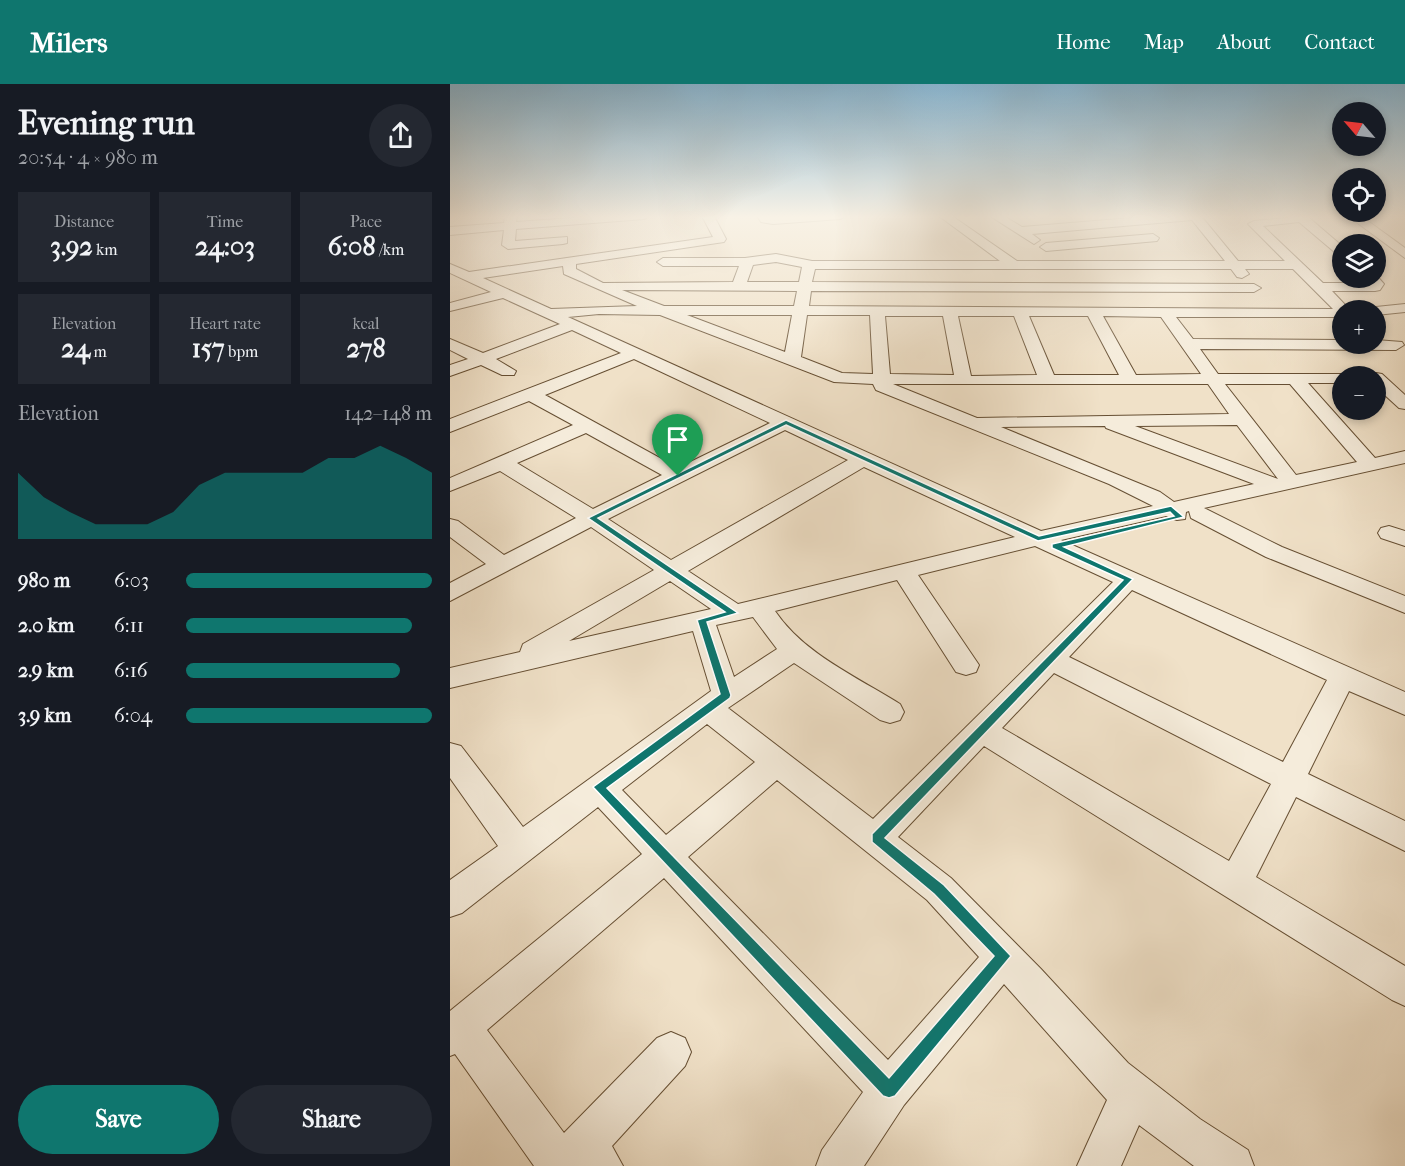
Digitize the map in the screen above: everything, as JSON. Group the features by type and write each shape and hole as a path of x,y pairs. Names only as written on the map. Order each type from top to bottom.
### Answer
{"street":[{"path":"457,273 514,266"},
{"path":"569,266 569,271 601,287 840,378 963,380 1332,378"},
{"path":"643,285 655,266"},
{"path":"739,285 746,266"},
{"path":"792,360 804,286 810,266"},
{"path":"1015,266 1044,288 1086,312 1130,379"},
{"path":"1146,266 1158,288"},
{"path":"1236,266 1275,313"},
{"path":"1300,266 1332,300"},
{"path":"457,273 505,293 547,306 599,310 1332,312"},
{"path":"581,292 601,287 643,285 1254,288"},
{"path":"1321,287 1332,287"},
{"path":"450,307 505,293"},
{"path":"547,306 572,325 1405,704"},
{"path":"1386,310 1405,308"},
{"path":"878,311 880,379 885,389 1116,480 1154,496 1183,513 1283,557 1405,605"},
{"path":"950,312 963,380"},
{"path":"1020,312 1047,380"},
{"path":"1166,313 1243,419 1283,483"},
{"path":"450,371 572,325"},
{"path":"1190,344 1393,341"},
{"path":"450,344 508,371"},
{"path":"450,426 634,353"},
{"path":"1294,378 1371,465"},
{"path":"1386,378 1405,378"},
{"path":"1386,387 1405,404"},
{"path":"530,394 678,476"},
{"path":"450,410 467,419"},
{"path":"970,423 1243,419"},
{"path":"1109,420 1119,428 1283,483"},
{"path":"450,593 592,518 786,422"},
{"path":"450,485 589,425"},
{"path":"1183,513 1283,483 1405,457"},
{"path":"506,666 864,459"},
{"path":"502,463 592,518 672,572 746,610 794,650 890,712"},
{"path":"450,678 903,572 1405,467"},
{"path":"450,526 501,565"},
{"path":"903,572 966,665"},
{"path":"876,838 1129,579"},
{"path":"702,620 717,701 777,762 939,890 1004,956 1113,1078 1185,1134 1232,1166"},
{"path":"450,901 520,850 599,787 717,701 794,650"},
{"path":"1051,660 1405,837"},
{"path":"1234,885 1343,676"},
{"path":"982,730 1405,987"},
{"path":"450,755 520,850"},
{"path":"671,1052 577,1161 455,1032 777,762"},
{"path":"599,787 889,1090"},
{"path":"838,1166 889,1090 1004,956"},
{"path":"1099,1166 1132,1093"}],"route":[{"path":"786,422 1038,538 1171,509 1180,517 1056,546 1129,579 876,838 939,890 1004,956 889,1090 599,787 726,695 702,620 734,613 592,518 678,476 786,422"}]}
